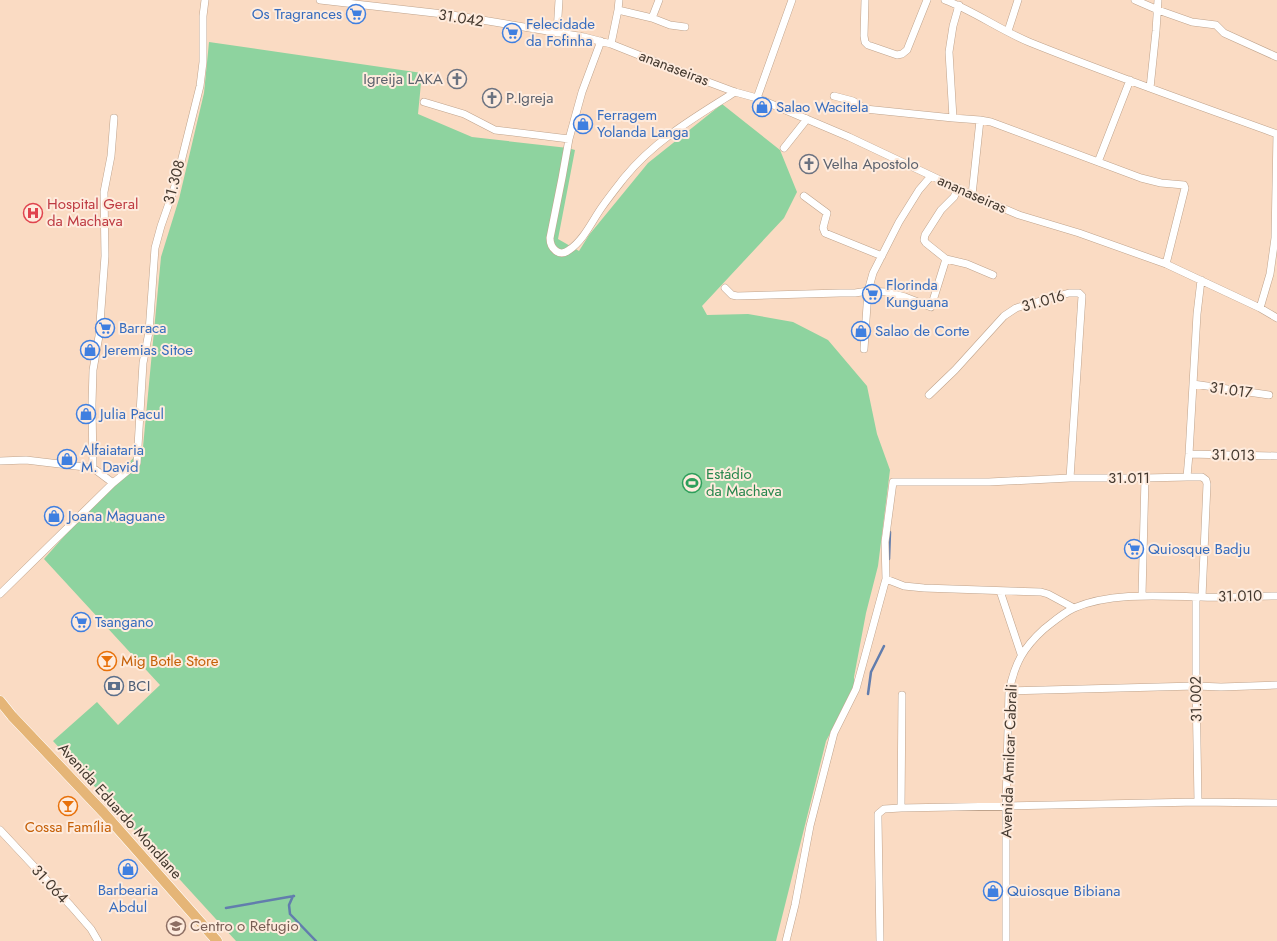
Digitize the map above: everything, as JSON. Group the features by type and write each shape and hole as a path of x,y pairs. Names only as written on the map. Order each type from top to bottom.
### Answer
{"main road":[{"name":"Avenida Eduardo Mondlane","path":"0,701 12,716 104,813 217,941"},
{"path":"0,708 12,716"}],"street":[{"name":"31.308","path":"0,594 113,483 137,463 143,363 148,332 155,248 175,186 200,86 203,62 203,16 205,0"},
{"name":"31.042","path":"320,0 452,15 601,41"},
{"path":"557,33 559,0"},
{"path":"611,44 619,0"},
{"path":"652,18 659,0"},
{"path":"757,98 792,0"},
{"path":"865,0 865,42 868,45 897,55 902,54 907,50 927,0"},
{"path":"945,0 959,5 1026,40 1048,49 1194,105 1277,134 1275,238 1270,274 1260,308"},
{"path":"1008,31 1018,0"},
{"path":"1135,0 1192,22 1216,25 1224,33 1277,57"},
{"path":"1150,88 1158,0"},
{"path":"953,118 950,52 953,26 959,5"},
{"path":"618,10 652,18 670,25 684,27"},
{"path":"601,41 582,92 569,139 550,238 550,244 553,249 559,253 569,251 580,240 602,207 625,177 669,135 735,92"},
{"name":"ananaseiras","path":"601,41 735,92 757,98 849,137 972,195 1019,215 1079,233 1166,264 1260,308 1277,318"},
{"path":"1098,162 1130,80"},
{"path":"834,96 853,101 865,109 991,122 1141,178 1161,183 1182,184 1185,188 1166,264"},
{"path":"424,102 464,114 495,130 569,139"},
{"path":"93,468 93,370 99,336 105,256 104,192 111,156 114,118"},
{"path":"784,148 807,119"},
{"path":"972,195 980,120"},
{"path":"864,349 868,291 873,273 902,217 919,190 931,176"},
{"path":"958,188 954,197 941,210 925,235 924,240 933,250 946,259 967,264 993,275"},
{"path":"804,196 827,213 822,228 825,233 882,256"},
{"path":"725,288 732,295 737,296 855,293 868,291 886,292 905,297 931,307 946,259"},
{"path":"1187,476 1197,314 1201,280"},
{"name":"31.016","path":"929,395 955,370 1004,316 1016,308 1069,293 1079,293 1082,296 1070,478"},
{"name":"31.017","path":"1193,384 1268,395"},
{"name":"31.013","path":"1189,454 1277,456"},
{"path":"0,461 26,460 93,468 113,483"},
{"name":"31.011","path":"886,579 885,542 892,482 989,482 1070,478 1145,478 1187,476 1202,478 1206,480 1207,484 1199,597"},
{"path":"1142,595 1145,478"},
{"path":"786,941 795,905 810,826 834,733 858,684 886,579 904,586 924,588 1041,592 1048,594 1074,608"},
{"path":"1000,591 1021,654"},
{"name":"31.010","path":"1142,595 1199,597 1277,596"},
{"name":"Avenida Amilcar Cabrali","path":"1006,941 1006,806 1009,691 1021,654 1041,633 1060,617 1074,608 1095,602 1142,595"},
{"name":"31.002","path":"1198,802 1196,686 1199,597"},
{"path":"1009,691 1277,685"},
{"path":"901,808 902,695"},
{"path":"880,941 878,814 884,809 1198,802 1277,803"},
{"name":"31.064","path":"0,830 71,906 91,929 98,941"}],"green space":[{"path":"209,42 422,73 418,114 472,137 575,150 558,239 579,251 589,235 648,163 722,104 780,150 797,192 784,218 702,306 707,315 748,314 793,322 828,340 867,386 877,434 890,470 878,566 866,613 854,677 854,689 826,741 776,941 236,941 53,741 97,702 118,725 160,685 44,559 143,447 161,257 179,199 204,93"}],"waterway":[{"path":"889,559 890,532"},
{"path":"868,694 871,672 884,646"},
{"path":"293,896 289,905 290,914 316,941"},
{"path":"226,908 294,896"}],"place":[{"name":"Os Tragrances","path":"356,14"},
{"name":"Felecidade da Fofinha","path":"512,33"},
{"name":"Igreija LAKA","path":"457,79"},
{"name":"P.Igreja","path":"492,98"},
{"name":"Salao Wacitela","path":"762,107"},
{"name":"Ferragem Yolanda Langa","path":"583,124"},
{"name":"Velha Apostolo","path":"809,164"},
{"name":"Hospital Geral da Machava","path":"33,213"},
{"name":"Florinda Kunguana","path":"872,294"},
{"name":"Barraca","path":"105,328"},
{"name":"Salao de Corte","path":"861,331"},
{"name":"Jeremias Sitoe","path":"90,350"},
{"name":"Julia Pacul","path":"86,414"},
{"name":"Alfaiataria M. David","path":"67,459"},
{"name":"Estádio da Machava","path":"692,483"},
{"name":"Joana Maguane","path":"54,516"},
{"name":"Quiosque Badju","path":"1134,549"},
{"name":"Tsangano","path":"81,622"},
{"name":"Mig Botle Store","path":"107,661"},
{"name":"BCI","path":"114,686"},
{"name":"Cossa Família","path":"68,806"},
{"name":"Barbearia Abdul","path":"128,869"},
{"name":"Quiosque Bibiana","path":"993,891"},
{"name":"Centro o Refugio","path":"176,926"}]}
